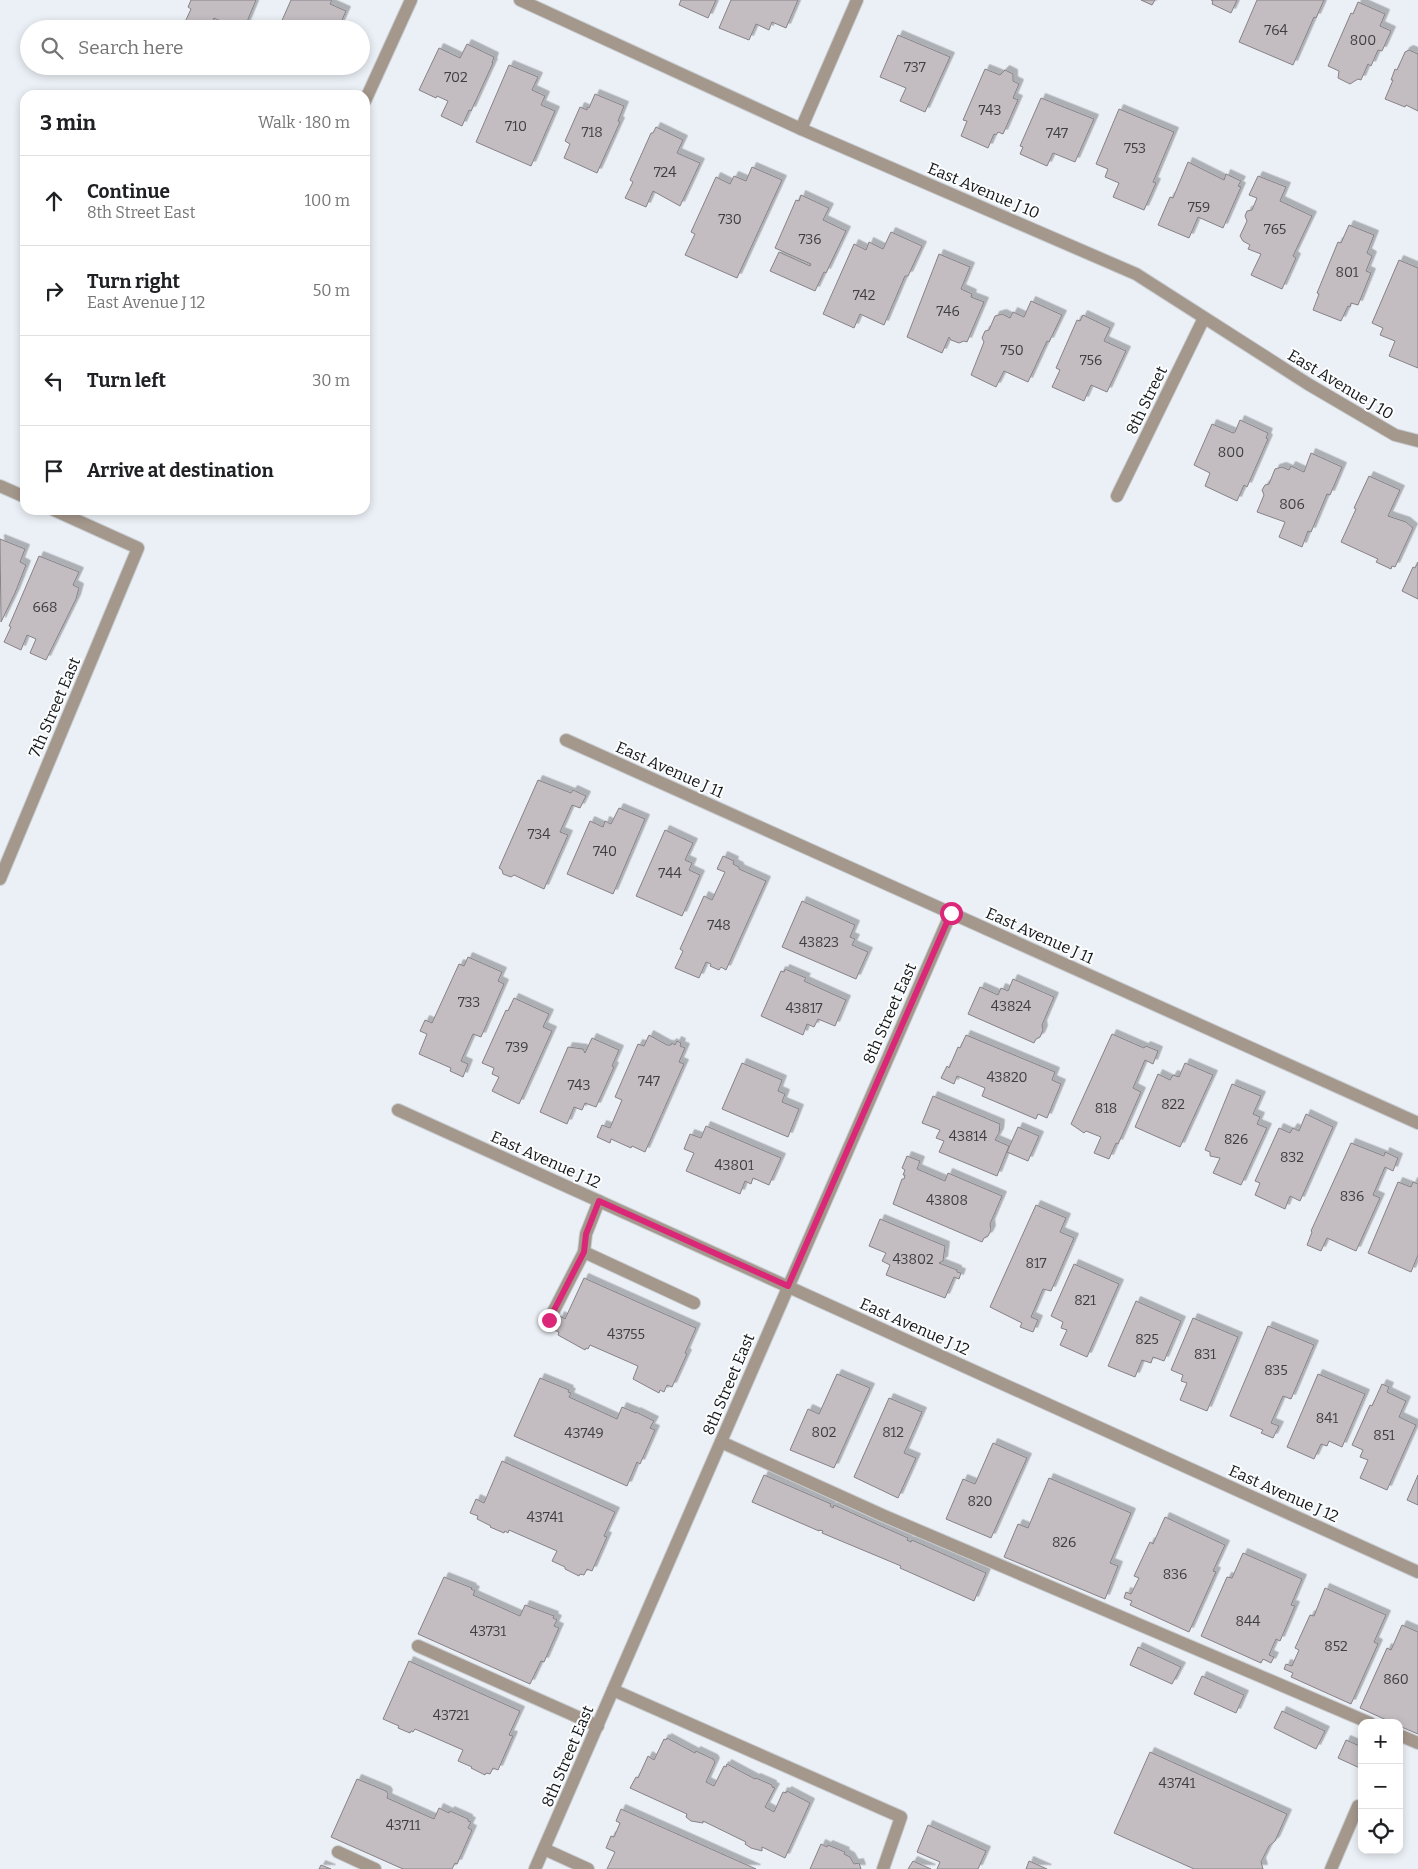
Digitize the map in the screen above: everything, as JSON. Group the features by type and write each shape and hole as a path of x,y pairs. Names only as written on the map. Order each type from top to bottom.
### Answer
{"street":[{"path":"370,90 411,0"},
{"name":"East Avenue J 10","path":"520,0 801,129 1136,274 1308,384 1395,435 1418,441"},
{"path":"801,129 857,0"},
{"name":"8th Street","path":"1117,496 1204,318"},
{"path":"0,486 20,495"},
{"name":"7th Street East","path":"0,879 138,548 65,515"},
{"name":"East Avenue J 11","path":"566,740 1418,1123"},
{"name":"8th Street East","path":"535,1869 951,913"},
{"name":"East Avenue J 12","path":"398,1110 1418,1572"},
{"path":"549,1320 584,1252 586,1234 599,1201"},
{"path":"584,1252 694,1303"},
{"path":"721,1442 882,1515 1361,1719"},
{"path":"418,1646 598,1726"},
{"path":"613,1690 901,1817 883,1869"},
{"path":"1403,1737 1418,1743"},
{"path":"1331,1869 1358,1806"},
{"path":"544,1849 588,1869"},
{"path":"338,1852 375,1869"}],"building":[{"path":"191,0 256,0 248,20 218,20 214,18 213,20 186,20 191,9 188,7"},
{"path":"291,0 332,0 330,4 346,11 342,20 282,20"},
{"path":"681,0 716,0 708,18 679,5"},
{"path":"731,0 798,0 786,28 772,22 769,30 756,24 749,40 719,28"},
{"path":"1141,0 1155,0 1152,5"},
{"path":"1211,0 1237,0 1231,13 1212,4 1213,1"},
{"path":"1257,0 1324,0 1316,18 1314,17 1293,65 1239,42"},
{"path":"1358,2 1385,14 1380,26 1391,31 1382,51 1378,50 1371,66 1368,64 1361,80 1358,79 1350,84 1338,78 1339,71 1328,66 1351,13 1353,14"},
{"path":"898,35 950,57 925,112 900,101 906,88 880,77"},
{"path":"467,44 494,57 471,111 469,110 462,126 441,116 448,101 419,90 439,48 460,58"},
{"path":"1409,50 1418,54 1418,111 1406,105 1405,107 1385,99 1393,80 1391,80 1395,69 1397,70 1405,52"},
{"path":"509,65 538,77 532,90 545,96 541,105 555,111 531,166 476,142"},
{"path":"985,69 1000,75 1005,70 1013,74 1013,81 1019,84 1013,98 1018,100 1003,134 998,132 996,135 994,134 988,148 961,136 967,121 963,120"},
{"path":"595,94 624,106 618,121 620,122 597,173 564,158 570,144 565,141 580,107 587,110"},
{"path":"1041,98 1094,119 1075,162 1053,153 1047,166 1020,154 1023,147 1020,146"},
{"path":"1119,109 1174,132 1153,182 1156,183 1144,210 1113,197 1119,183 1105,177 1108,169 1096,164"},
{"path":"656,127 683,140 677,153 700,163 680,206 653,191 646,207 625,198 633,182 630,180 651,133 653,133"},
{"path":"1188,162 1224,180 1226,174 1241,181 1238,186 1241,187 1223,228 1198,217 1189,238 1158,225 1170,197 1173,198"},
{"path":"752,167 782,180 737,278 685,255 695,234 691,232 716,177 730,184 734,176 746,181"},
{"path":"1258,176 1286,187 1280,201 1312,216 1293,256 1296,258 1282,289 1251,275 1261,254 1248,249 1250,245 1243,241 1240,236 1247,221 1245,216 1247,211 1252,210 1257,198 1249,195"},
{"path":"801,195 829,208 823,220 846,231 826,273 824,272 815,291 770,271 779,252 810,266 811,264 775,248 796,200 799,201"},
{"path":"1349,225 1374,235 1367,253 1372,256 1366,271 1371,273 1358,305 1351,303 1341,321 1313,310 1319,294 1317,293 1338,242 1341,243"},
{"path":"891,232 922,246 908,276 905,276 884,325 860,314 854,328 823,314 854,244 866,250 869,242 883,249"},
{"path":"939,254 970,267 961,289 972,294 971,297 984,302 967,342 959,343 951,340 949,337 942,353 907,337"},
{"path":"1399,260 1418,268 1418,368 1389,356 1395,341 1380,335 1383,328 1372,323"},
{"path":"1031,301 1062,315 1049,342 1047,341 1028,382 1004,371 996,387 971,375 984,342 982,338 985,331 989,330 995,316 1002,314 1010,318 1013,312 1024,317"},
{"path":"1083,315 1110,328 1104,341 1126,351 1107,392 1091,385 1084,401 1052,387 1060,370 1056,368 1077,320 1080,321"},
{"path":"1240,420 1268,433 1266,438 1268,439 1247,487 1244,485 1237,501 1205,486 1210,473 1194,465 1212,424 1233,433"},
{"path":"1311,453 1342,467 1330,495 1327,494 1311,532 1308,531 1302,547 1279,537 1285,522 1257,512 1264,495 1262,490 1265,485 1269,484 1275,469 1282,467 1289,470 1291,466 1304,472"},
{"path":"1369,476 1400,490 1388,516 1406,522 1413,528 1395,567 1392,566 1391,569 1376,562 1378,559 1341,542"},
{"path":"0,539 25,549 20,562 26,565 1,622"},
{"path":"39,556 79,572 73,585 79,588 76,599 46,660 30,653 36,639 27,635 21,650 4,642"},
{"path":"1418,562 1418,599 1402,591 1413,567 1415,568"},
{"path":"538,780 571,793 573,790 586,796 580,808 572,805 560,832 568,835 544,889 514,875 511,877 503,874 499,868"},
{"path":"619,808 645,819 613,894 567,874 590,821 603,827 605,821 611,824"},
{"path":"665,830 693,843 685,860 692,863 689,870 700,875 682,916 636,896"},
{"path":"723,856 734,861 733,864 739,867 739,869 766,881 726,970 721,967 719,970 706,962 699,978 675,968 683,951 680,949 704,896 712,900 725,872 717,869"},
{"path":"802,901 855,925 850,937 855,939 852,945 868,952 856,979 782,947"},
{"path":"468,957 502,972 498,981 504,984 481,1037 473,1034 461,1061 468,1064 463,1077 450,1071 451,1068 419,1054 427,1034 420,1031 425,1020 432,1023 459,964 464,966"},
{"path":"785,969 806,978 804,981 846,1000 835,1026 818,1019 814,1027 807,1024 803,1035 761,1016 781,971 784,972"},
{"path":"1013,979 1054,997 1042,1025 1043,1030 1040,1037 1034,1043 968,1014 980,987 998,995 1001,988 1008,991"},
{"path":"514,998 549,1014 543,1027 552,1031 519,1104 492,1091 499,1077 492,1074 494,1068 482,1063 506,1010 508,1011"},
{"path":"1112,1034 1144,1048 1146,1046 1158,1051 1153,1064 1145,1060 1133,1088 1141,1092 1118,1144 1116,1143 1109,1159 1094,1153 1101,1137 1086,1131 1084,1133 1071,1124"},
{"path":"649,1035 667,1045 672,1043 675,1045 677,1041 681,1043 680,1046 685,1048 679,1062 684,1064 645,1152 611,1139 610,1143 597,1137 602,1125 610,1128 622,1100 615,1097 638,1044 644,1046"},
{"path":"966,1035 1055,1072 1052,1080 1061,1084 1047,1118 1038,1114 1036,1119 982,1096 985,1088 957,1076 954,1084 941,1078 947,1066 949,1068 958,1047 960,1048"},
{"path":"592,1038 619,1050 612,1066 614,1067 596,1107 585,1103 582,1110 574,1107 567,1124 540,1112 568,1047 583,1049 585,1053"},
{"path":"742,1063 782,1080 778,1091 785,1094 782,1102 799,1109 788,1137 722,1109"},
{"path":"1185,1063 1213,1075 1180,1147 1135,1127 1158,1074 1170,1080 1173,1075 1179,1077"},
{"path":"1232,1084 1261,1096 1253,1114 1260,1117 1257,1124 1267,1128 1241,1185 1213,1173 1220,1158 1210,1156 1210,1152 1205,1150"},
{"path":"933,1096 1000,1124 999,1133 995,1140 1009,1146 997,1176 939,1152 944,1141 936,1138 940,1130 922,1123"},
{"path":"1306,1114 1333,1127 1300,1201 1290,1196 1285,1209 1255,1195 1260,1183 1255,1181 1279,1128 1290,1133 1293,1128 1299,1131"},
{"path":"706,1126 781,1158 769,1185 753,1178 751,1184 745,1181 740,1194 686,1171 694,1153 684,1149 690,1134 701,1138"},
{"path":"1018,1127 1039,1136 1028,1161 1007,1152"},
{"path":"1351,1143 1384,1156 1385,1152 1398,1158 1393,1171 1385,1167 1373,1195 1380,1198 1356,1251 1327,1238 1321,1251 1307,1245 1311,1231"},
{"path":"907,1156 920,1161 917,1169 945,1181 948,1173 1002,1196 990,1224 991,1230 982,1242 893,1204 902,1179 904,1179 905,1170 902,1168"},
{"path":"1398,1182 1411,1187 1413,1182 1418,1184 1418,1255 1411,1272 1368,1253"},
{"path":"1036,1205 1066,1218 1060,1232 1074,1238 1051,1291 1043,1289 1031,1317 1038,1320 1033,1332 1020,1327 1022,1323 990,1307"},
{"path":"880,1219 945,1246 943,1261 939,1263 961,1273 959,1279 954,1277 945,1298 886,1275 890,1265 882,1261 886,1253 869,1246"},
{"path":"1074,1264 1119,1284 1087,1357 1060,1345 1067,1330 1061,1328 1063,1322 1051,1316"},
{"path":"584,1278 696,1328 672,1387 667,1385 664,1392 660,1390 659,1393 633,1379 638,1366 590,1345 585,1350 558,1335 559,1332 554,1330 560,1316 565,1319"},
{"path":"1136,1301 1181,1321 1164,1361 1153,1357 1151,1363 1142,1360 1135,1377 1108,1366"},
{"path":"1193,1318 1238,1337 1207,1411 1180,1400 1187,1383 1181,1381 1183,1375 1171,1370"},
{"path":"1268,1326 1314,1345 1291,1399 1283,1396 1271,1423 1279,1426 1273,1438 1261,1433 1263,1430 1230,1416"},
{"path":"837,1374 870,1388 834,1468 790,1450 808,1409 819,1414"},
{"path":"1318,1374 1365,1394 1342,1447 1329,1441 1327,1446 1321,1444 1314,1459 1287,1447"},
{"path":"540,1378 569,1390 568,1392 571,1393 569,1397 617,1419 622,1407 654,1421 650,1428 655,1430 640,1464 637,1462 627,1486 514,1436"},
{"path":"1382,1384 1389,1387 1387,1392 1406,1401 1399,1417 1416,1425 1387,1490 1360,1478 1368,1460 1360,1457 1363,1450 1352,1445 1370,1405 1372,1406"},
{"path":"889,1398 922,1412 904,1453 916,1458 898,1498 854,1477"},
{"path":"993,1443 1027,1458 991,1538 946,1519 963,1479 975,1484"},
{"path":"502,1461 615,1512 604,1536 607,1537 592,1571 587,1569 584,1575 580,1574 579,1576 552,1561 557,1551 509,1530 508,1533 505,1531 504,1533 490,1527 477,1519 478,1516 470,1513 476,1499 484,1503"},
{"path":"764,1475 831,1504 830,1506 833,1508 834,1505 908,1538 907,1540 911,1542 912,1540 986,1573 974,1601 900,1568 901,1566 822,1533 823,1531 819,1531 752,1502"},
{"path":"1418,1475 1418,1505 1407,1500"},
{"path":"1049,1478 1131,1513 1110,1563 1118,1566 1105,1599 1004,1557 1018,1524 1028,1528"},
{"path":"1165,1517 1225,1545 1213,1571 1216,1572 1189,1632 1130,1605 1132,1601 1124,1598 1126,1592 1131,1594 1139,1578 1134,1576 1150,1542 1153,1544"},
{"path":"1243,1553 1302,1579 1291,1605 1295,1606 1280,1641 1276,1639 1269,1655 1274,1657 1271,1663 1263,1659 1261,1663 1201,1636 1227,1577 1232,1578"},
{"path":"444,1577 472,1588 475,1591 473,1595 520,1616 525,1605 554,1616 553,1618 557,1620 554,1626 559,1628 544,1662 541,1661 530,1684 418,1634"},
{"path":"1325,1588 1386,1615 1374,1642 1378,1644 1351,1704 1291,1677 1293,1673 1284,1669 1286,1664 1292,1666 1299,1650 1295,1648 1310,1615 1314,1616"},
{"path":"1402,1625 1418,1632 1418,1734 1403,1728 1403,1719 1384,1719 1360,1708 1387,1648 1391,1650"},
{"path":"1138,1647 1181,1667 1172,1684 1130,1665"},
{"path":"409,1661 520,1711 509,1735 513,1736 498,1770 493,1768 490,1774 486,1773 485,1775 458,1761 463,1750 415,1729 410,1733 383,1719"},
{"path":"1202,1676 1244,1695 1236,1713 1194,1694"},
{"path":"1282,1711 1325,1731 1316,1749 1274,1728"},
{"path":"667,1738 695,1753 696,1751 713,1759 715,1762 706,1782 714,1786 724,1766 726,1767 727,1764 775,1788 765,1807 774,1812 783,1792 786,1793 787,1791 810,1803 785,1858 762,1847 762,1851 751,1848 745,1844 746,1842 703,1821 703,1823 691,1821 686,1817 687,1814 630,1788 636,1777 638,1778 648,1756 654,1760 664,1739 666,1740"},
{"path":"1346,1740 1358,1745 1358,1767 1338,1758"},
{"path":"1150,1752 1287,1814 1275,1841 1269,1846 1261,1862 1263,1869 1194,1869 1114,1833"},
{"path":"357,1779 386,1791 388,1794 387,1798 434,1819 439,1808 468,1819 471,1822 468,1828 472,1830 457,1864 455,1863 452,1869 403,1869 331,1837"},
{"path":"621,1809 756,1869 607,1869 615,1852 606,1848 611,1836 614,1837 620,1823 616,1821"},
{"path":"928,1825 986,1851 978,1869 937,1869 940,1862 917,1852"},
{"path":"821,1844 845,1852 844,1854 850,1857 854,1864 859,1863 861,1869 810,1869"},
{"path":"913,1861 931,1869 908,1869"},
{"path":"1029,1861 1047,1869 1026,1869"},
{"path":"321,1865 331,1869 319,1869"}],"route":[{"path":"549,1320 584,1252 586,1234 599,1201 788,1286 951,913"}]}
